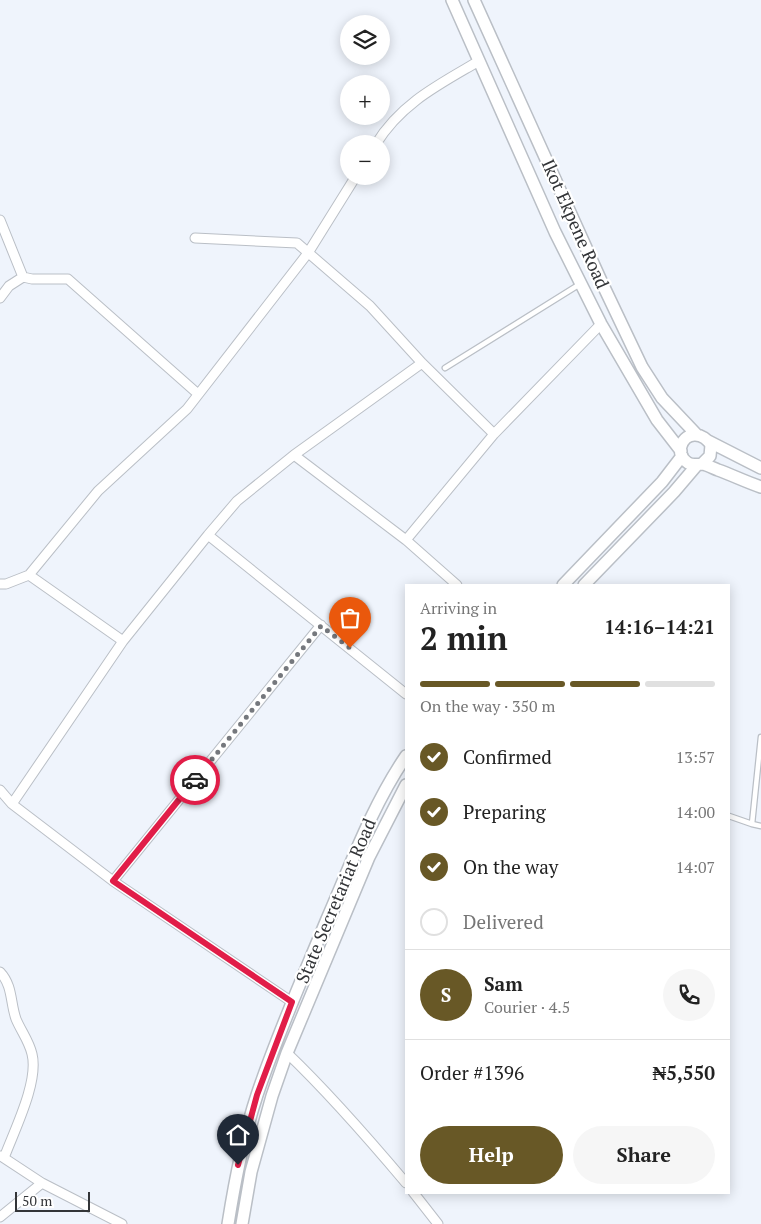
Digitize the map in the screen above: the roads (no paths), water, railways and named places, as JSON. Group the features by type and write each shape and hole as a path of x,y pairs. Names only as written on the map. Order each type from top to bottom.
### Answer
{"street":[{"path":"452,0 555,232 602,324 658,420 685,461 691,465 700,465 761,488"},
{"name":"Ikot Ekpene Road","path":"474,0 602,283 642,366 662,398 696,435"},
{"path":"383,135 403,110 432,88 480,61"},
{"path":"0,584 6,584 29,575 98,491 187,409 308,253 350,185"},
{"path":"0,220 23,277"},
{"path":"195,238 297,243 370,306 422,363 494,434"},
{"path":"0,298 9,286 23,277 68,279 136,337 198,394"},
{"path":"406,540 494,434 602,324"},
{"path":"12,804 122,641 237,502 294,455 422,363"},
{"path":"563,584 662,482 681,453 681,445 690,436 703,436 708,441 761,468"},
{"path":"585,584 710,456 708,441"},
{"path":"294,455 406,540 456,584"},
{"path":"208,535 405,693"},
{"path":"29,575 122,641"},
{"path":"113,881 321,626"},
{"name":"State Secretariat Road","path":"228,1224 238,1165 257,1095 292,1002 358,847 405,758"},
{"path":"242,1224 251,1172 272,1096 287,1053 370,858 405,787"},
{"path":"0,790 12,804 113,881 292,1002"},
{"path":"0,972 10,987 16,1018 32,1054 34,1069 31,1086 2,1157 42,1183 122,1224"},
{"path":"287,1053 313,1077 354,1121 405,1182"},
{"path":"0,1217 42,1183"},
{"path":"415,1194 438,1224"}],"lane":[{"path":"445,368 581,283"},
{"path":"752,824 761,737"},
{"path":"730,816 761,826"}]}
